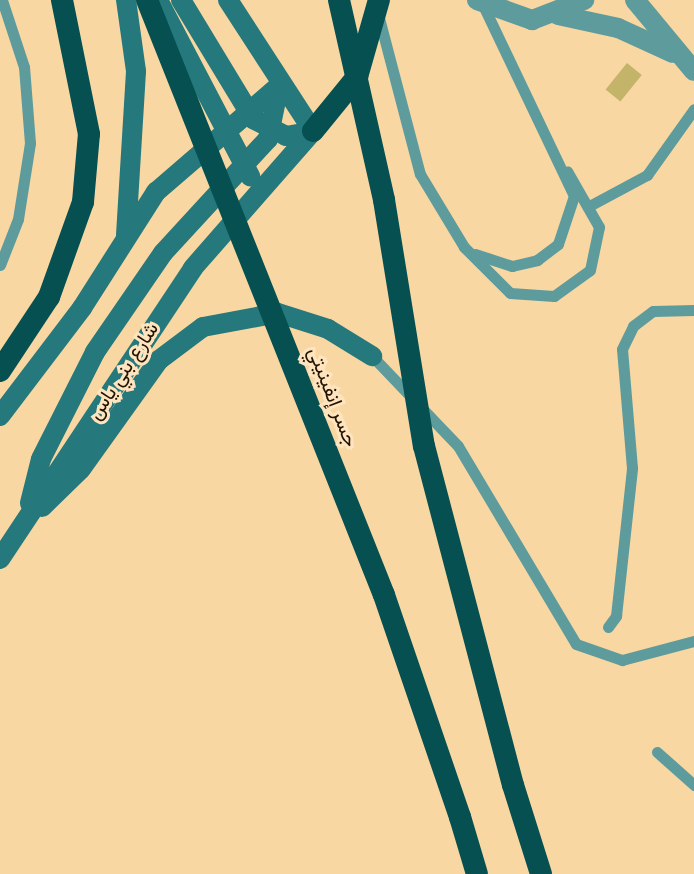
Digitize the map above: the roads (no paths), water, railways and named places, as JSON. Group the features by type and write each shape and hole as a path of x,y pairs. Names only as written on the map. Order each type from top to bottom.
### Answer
{"highway":[{"path":"0,371 64,266 83,202 89,134 62,0"},
{"name":"جسر إنفينيتي","path":"147,0 384,595 477,874"},
{"path":"339,0 384,200 424,446 513,785 541,874"},
{"path":"313,131 357,77 378,5"}],"main road":[{"path":"124,246 136,71 126,0"},
{"path":"158,0 257,191"},
{"path":"181,0 245,110 270,136"},
{"path":"228,0 279,86 313,131"},
{"path":"0,416 124,246 156,192 226,126 279,86"},
{"path":"26,519 41,459 95,352 163,253 270,136 279,86"},
{"path":"226,126 270,136 313,131"},
{"name":"شارع بني ياس","path":"0,559 164,308 257,191 313,131"},
{"path":"26,519 81,469 159,360 203,327 278,313 311,321 372,356"}],"street":[{"path":"480,3 532,20 558,15 584,0"},
{"path":"635,0 673,53 694,71"},
{"path":"558,15 618,28 673,53"}],"lane":[{"path":"0,265 18,219 30,143 24,67 2,0"},
{"path":"378,5 405,135 464,247 510,293 554,296 590,270 599,227 591,205 567,171 480,3"},
{"path":"591,205 647,175 694,109"},
{"path":"464,247 486,261 537,260 571,222 567,171"},
{"path":"608,627 616,616 632,468 622,349 633,326 653,311 694,310"},
{"path":"372,356 458,446 576,644 622,660 694,641"},
{"path":"657,752 694,785"}]}
